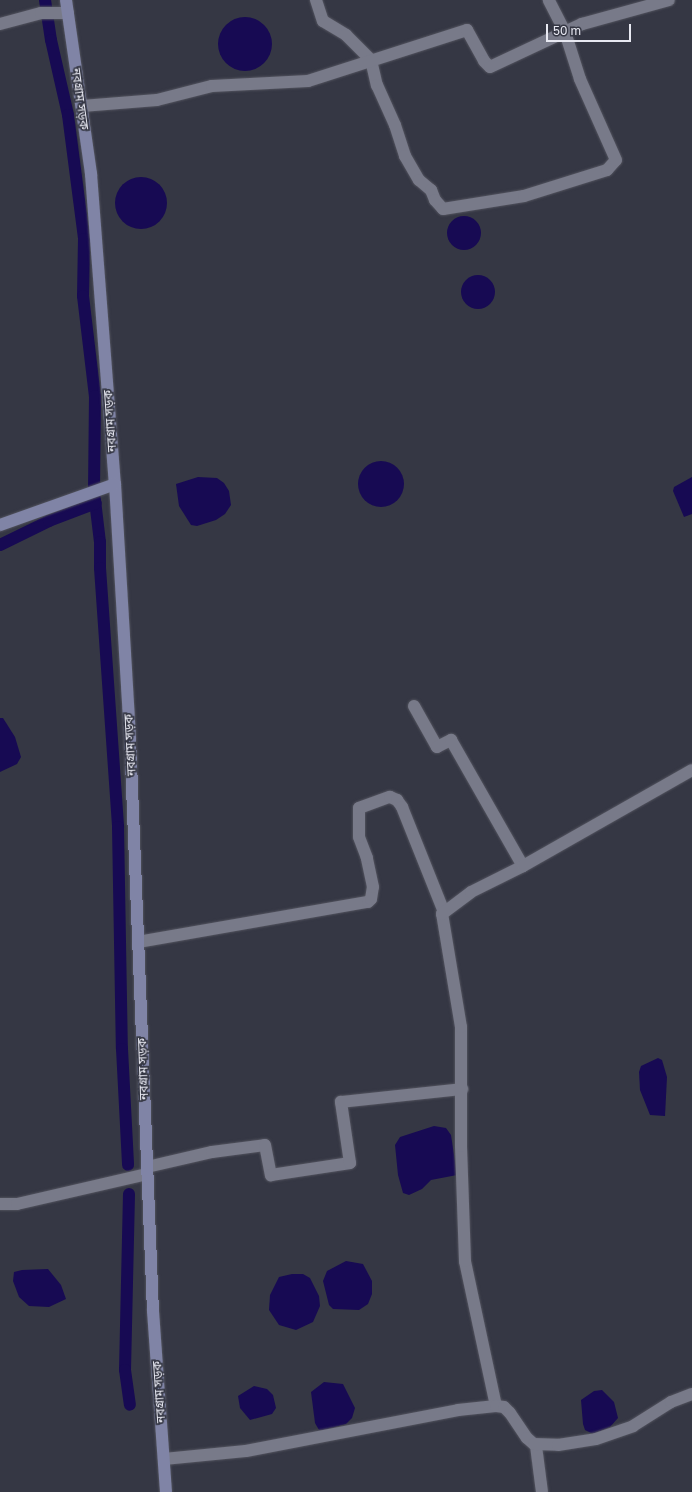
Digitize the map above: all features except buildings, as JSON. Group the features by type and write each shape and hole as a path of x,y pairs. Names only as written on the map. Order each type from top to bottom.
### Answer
{"main road":[{"name":"নবগ্রাম সড়ক","path":"66,0 63,13 82,106 92,174 111,485 130,737 153,1311 166,1492"},
{"path":"0,525 111,485"}],"street":[{"path":"316,0 324,21 346,35 371,60 377,85 395,125 405,156 419,180 431,190 435,200 443,209 505,200 607,170 616,160 580,79 565,32 549,0"},
{"path":"82,106 157,100 212,86 308,81 467,30 484,61 490,67 582,24 669,0"},
{"path":"0,24 41,13 63,13"},
{"path":"414,706 437,747 451,740 523,866"},
{"path":"444,912 471,892 523,866 692,770"},
{"path":"138,942 368,902 373,887 367,858 359,837 359,808 390,797 397,800 402,807 444,912 442,926 461,1027 462,1089 460,1146 465,1261 496,1406"},
{"path":"0,1204 17,1204 212,1152 265,1145 271,1175 350,1163 340,1102 462,1089"},
{"path":"536,1446 596,1439 633,1426 671,1402 692,1394"},
{"path":"164,1459 246,1451 458,1410 496,1406 504,1407 510,1412 527,1438 536,1446 542,1492"}],"shaded area":[{"path":"245,17 255,19 264,25 270,34 272,44 270,54 264,63 255,69 245,71 235,69 226,63 220,54 218,44 220,34 226,25 235,19"},
{"path":"141,177 151,179 159,185 165,193 167,203 165,213 159,221 151,227 141,229 131,227 123,221 117,213 115,203 117,193 123,185 131,179"},
{"path":"467,216 474,218 479,223 481,233 479,243 474,248 461,250 454,248 449,243 447,230 449,223 454,218"},
{"path":"481,275 488,277 493,282 495,292 493,302 488,307 475,309 468,307 463,302 461,289 463,282 468,277"},
{"path":"386,461 390,462 400,471 403,475 403,493 394,503 386,507 376,507 368,503 359,493 358,479 362,471 372,462"},
{"path":"198,477 217,478 224,483 229,491 231,505 225,514 216,520 197,526 191,525 179,506 176,484"},
{"path":"692,477 692,514 684,517 673,491 674,487"},
{"path":"0,718 3,718 15,737 21,757 17,764 0,772"},
{"path":"658,1058 662,1060 667,1077 665,1116 650,1115 640,1090 639,1072 641,1066"},
{"path":"434,1126 446,1128 451,1135 457,1175 431,1180 422,1189 409,1195 403,1193 398,1175 395,1145 400,1137"},
{"path":"346,1261 363,1264 372,1281 372,1294 368,1304 359,1310 333,1309 329,1305 323,1281 327,1271"},
{"path":"48,1269 61,1285 66,1299 49,1307 29,1306 19,1297 13,1281 14,1272 22,1270"},
{"path":"292,1274 303,1274 310,1278 319,1296 320,1306 313,1322 296,1330 279,1325 269,1310 270,1295 279,1277"},
{"path":"324,1382 343,1384 355,1408 352,1418 346,1424 319,1430 315,1423 311,1392"},
{"path":"254,1386 267,1389 273,1395 276,1408 272,1414 250,1420 240,1408 238,1396"},
{"path":"602,1390 614,1402 618,1418 610,1427 593,1434 585,1430 581,1400 594,1391"}],"waterway":[{"path":"45,0 51,40 68,115 84,239 83,296 95,396 94,492 100,542 100,568 118,827 122,1049 128,1165"},
{"path":"0,545 49,521 96,503"},
{"path":"129,1194 125,1370 130,1405"}]}
